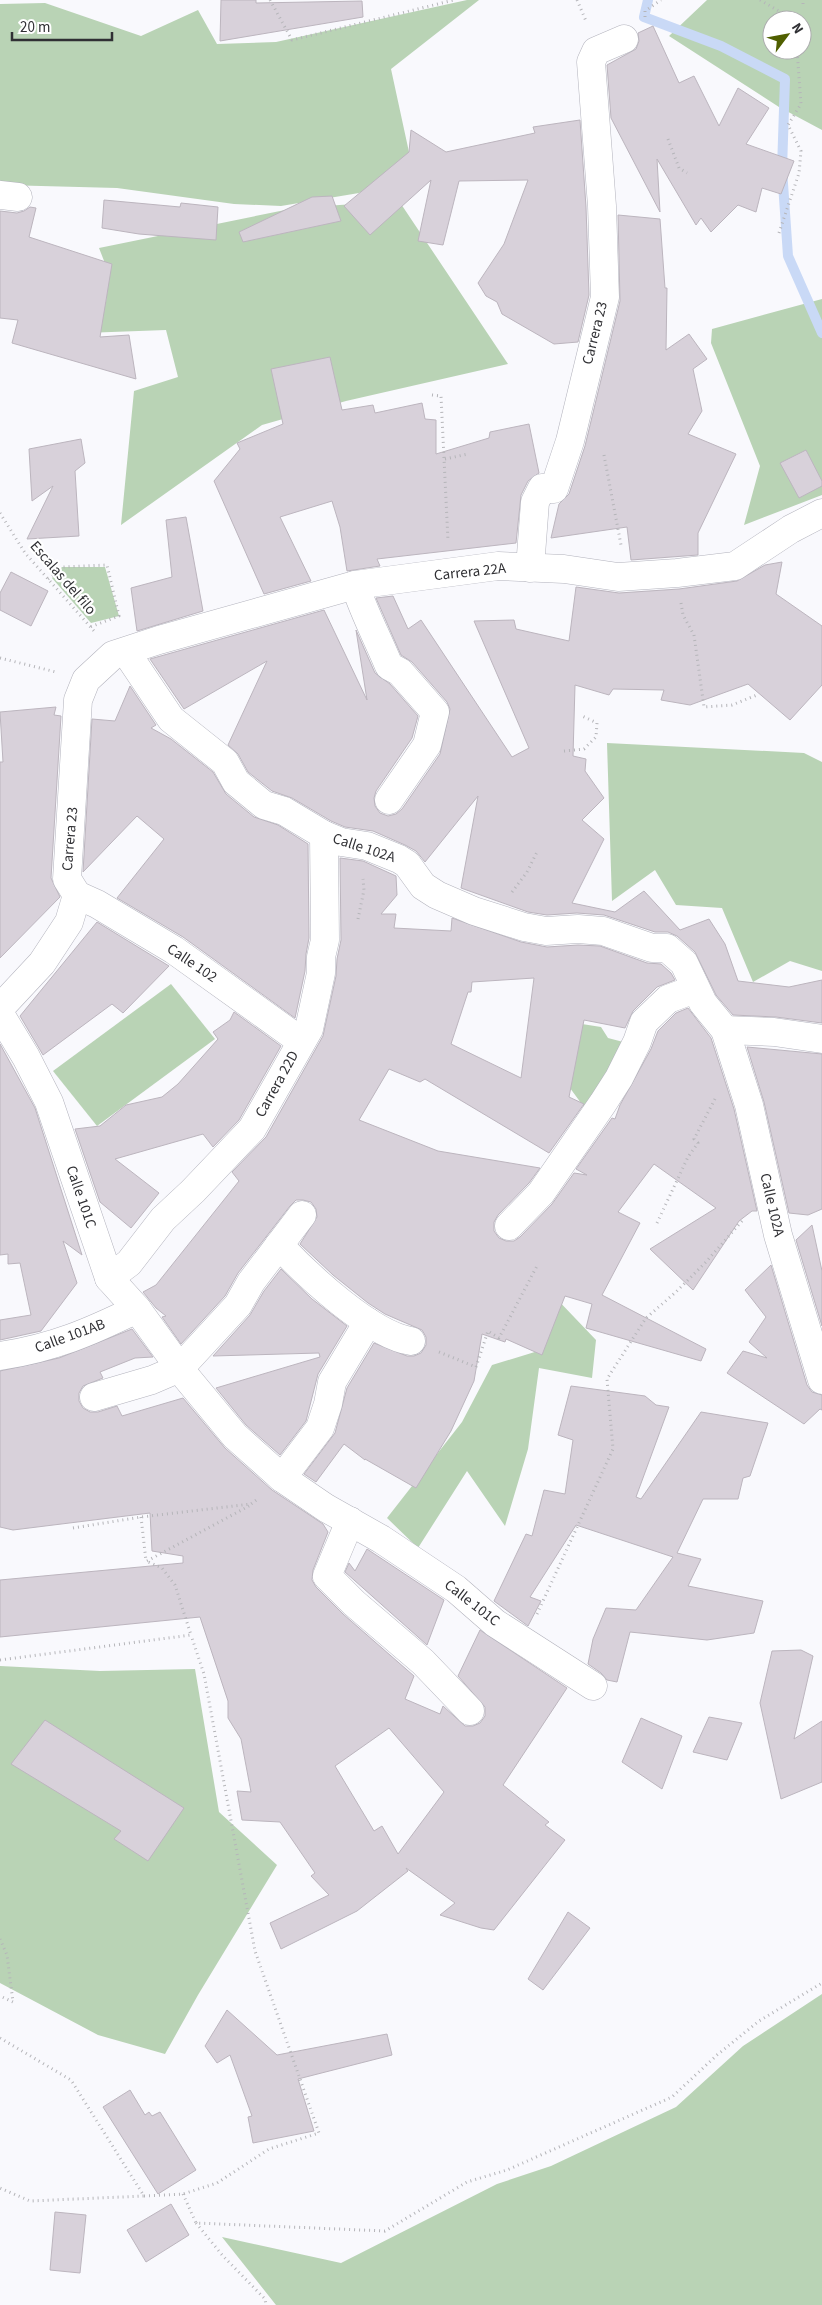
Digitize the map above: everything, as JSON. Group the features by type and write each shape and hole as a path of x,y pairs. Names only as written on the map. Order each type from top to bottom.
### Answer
{"street":[{"name":"Carrera 23","path":"530,568 535,502 542,488 554,489 570,440 605,297 602,206 591,62 596,51 624,39"},
{"name":"Carrera 22A","path":"119,653 356,585 498,566 627,576 677,573 735,566 791,529 822,513"},
{"path":"356,585 361,605 373,627 388,666 400,672 435,712 427,745 389,800"},
{"name":"Carrera 23","path":"77,895 67,879 78,700 86,680 119,653"},
{"name":"Calle 102A","path":"119,653 171,719 225,762 236,782 264,805 284,811 324,835 341,842 367,846 399,859 407,864 423,886 437,895 474,910 524,927 546,931 578,929 603,931 652,948 667,948 684,964 703,1003 725,1030 749,1105 778,1235 822,1380"},
{"name":"Carrera 22D","path":"109,1278 129,1263 163,1219 193,1191 252,1129 301,1040 309,1029 321,973 321,957 325,940 324,835"},
{"path":"0,1008 42,963 68,922 77,895"},
{"name":"Calle 102","path":"77,895 98,904 174,950 301,1040"},
{"path":"509,1226 541,1193 603,1104 619,1078 637,1042 644,1022 668,999 695,988"},
{"name":"Calle 101C","path":"0,1014 22,1050 49,1102 109,1278 137,1309 180,1368 235,1436 282,1478 326,1508 381,1539 456,1589 495,1623 593,1686"},
{"path":"725,1030 782,1033 822,1039"},
{"path":"94,1397 152,1380 180,1368 238,1306 251,1282 302,1215"},
{"path":"279,1245 306,1274 368,1322 411,1341"},
{"name":"Calle 101AB","path":"0,1356 48,1347 83,1335 137,1309"},
{"path":"282,1478 320,1428 328,1404 332,1382 368,1322"},
{"path":"350,1521 327,1576 354,1603 423,1662 470,1711"}],"path":[{"path":"270,0 292,40 454,0"},
{"path":"760,0 777,10"},
{"path":"779,233 799,173 801,151 788,125 801,104 798,60"},
{"path":"668,140 679,168 687,173"},
{"path":"432,395 441,396 450,573"},
{"path":"445,459 468,454"},
{"path":"604,455 627,576"},
{"name":"Escalas del filo","path":"0,514 25,553 90,627 119,653"},
{"path":"48,579 62,567 107,565 119,616 90,627"},
{"path":"677,573 683,615 694,636 704,707 732,706 757,695"},
{"path":"0,658 86,680"},
{"path":"564,751 584,749 596,737 597,723 580,715"},
{"path":"656,1224 688,1157 698,1143 694,1139 714,1101 730,1078 739,1074"},
{"path":"524,1640 613,1449 607,1379 646,1318 676,1292 706,1262 749,1213 770,1195"},
{"path":"411,1341 476,1367 488,1331 499,1338 538,1264"},
{"path":"146,1561 251,1504 282,1478"},
{"path":"73,1528 140,1517 251,1504"},
{"path":"140,1517 146,1561"},
{"path":"0,2188 30,2201 183,2194 218,2183 269,2149 319,2133 255,1952 204,1674 175,1584 162,1568 146,1561"},
{"path":"0,1660 191,1635"},
{"path":"0,1939 8,1955 13,2002 0,1996"},
{"path":"196,2223 385,2231 467,2182 507,2170 672,2097 717,2055 759,2021 822,1983"},
{"path":"0,2038 71,2080 144,2196"},
{"path":"183,2194 196,2223 223,2256 265,2299 266,2305"}],"green space":[{"path":"467,0 479,0 391,69 412,166 359,193 281,206 234,204 117,188 3,185 0,180 0,4 45,3 141,36 198,10 217,44 276,42"},
{"path":"707,0 822,0 822,130 779,107 669,36"},
{"path":"399,201 508,364 346,401 262,425 121,525 134,391 178,377 166,330 84,333 73,298 106,302 108,271 99,248 295,208"},
{"path":"822,299 822,495 744,525 760,466 711,343 712,329"},
{"path":"62,567 105,567 119,616 91,623 52,578"},
{"path":"607,743 804,753 822,762 822,971 790,961 753,982 722,908 676,905 655,870 612,901"},
{"path":"171,984 215,1039 97,1126 53,1071"},
{"path":"582,1024 601,1027 608,1038 627,1043 589,1114 570,1088"},
{"path":"553,1295 596,1340 592,1378 539,1368 528,1449 505,1526 467,1471 418,1548 387,1518 462,1422 492,1365 538,1351"},
{"path":"0,1666 100,1671 195,1669 219,1812 277,1865 198,1995 165,2054 98,2035 0,1983"},
{"path":"822,1994 822,2305 276,2305 222,2237 341,2263 497,2184 551,2166 676,2107 743,2046"}],"building":[{"path":"221,0 256,0 256,3 362,1 363,17 220,41"},
{"path":"653,26 679,83 694,76 719,126 738,88 769,108 746,144 794,161 781,194 762,188 756,212 738,205 711,232 701,218 696,225 657,159 660,212 611,118 607,65 636,49 639,41 638,33"},
{"path":"580,120 586,207 589,295 578,342 554,344 502,314 497,302 486,296 478,283 504,244 528,180 459,181 443,245 418,241 431,180 370,235 344,206 409,152 411,130 446,152 535,133 533,127"},
{"path":"332,196 341,221 243,242 239,232 312,197"},
{"path":"104,200 180,207 181,203 218,207 216,240 139,234 102,228"},
{"path":"30,207 36,208 29,237 112,264 100,337 129,335 136,379 12,343 18,320 0,318 0,211 17,213"},
{"path":"618,215 660,219 665,288 667,288 666,350 689,334 707,359 693,369 702,411 688,434 736,454 698,533 698,555 631,560 627,527 551,538 559,504 569,494 585,446 620,301"},
{"path":"330,357 342,410 373,405 375,413 422,403 425,419 436,420 436,454 489,438 490,432 529,424 539,473 528,481 521,495 516,543 377,559 380,566 347,571 340,527 332,501 280,517 311,581 264,594 214,481 240,449 237,443 283,424 271,369"},
{"path":"81,439 85,463 75,471 79,536 27,539 53,486 32,501 29,449"},
{"path":"806,450 822,481 822,486 799,498 780,463"},
{"path":"186,517 203,611 137,631 131,588 172,577 166,520"},
{"path":"782,562 776,594 822,626 822,685 790,720 748,684 690,705 661,700 664,690 613,689 609,695 575,685 573,756 586,759 585,771 604,798 582,820 604,839 572,903 615,912 644,891 680,930 709,919 725,944 738,981 789,987 822,980 822,1023 776,1017 733,1015 716,995 695,952 677,936 668,932 655,932 604,915 577,913 547,915 528,912 461,888 478,796 425,862 416,851 405,845 373,831 345,827 292,798 272,791 248,772 238,754 228,745 267,661 184,709 150,659 324,610 367,700 356,630 375,673 390,684 418,716 412,738 376,791 374,798 375,806 380,813 388,816 396,814 402,809 440,754 450,709 447,702 412,662 401,655 376,598 393,596 408,629 421,620 512,757 529,748 474,621 514,620 516,629 569,641 576,587 619,593 679,589 737,581 765,565"},
{"path":"11,572 48,591 31,626 0,610 0,593"},
{"path":"130,686 156,725 151,728 171,739 213,772 226,794 254,817 278,825 308,844 309,938 305,971 295,1018 183,937 117,898 164,839 137,816 83,872 92,719 115,721"},
{"path":"56,707 54,715 61,716 51,878 60,897 0,958 0,762 3,762 0,712"},
{"path":"340,858 363,861 396,876 397,895 381,914 396,914 394,928 451,931 452,918 521,942 547,947 600,946 647,963 661,964 671,973 675,980 657,987 633,1011 625,1028 584,1020 569,1097 584,1104 549,1153 425,1079 420,1082 389,1069 359,1120 438,1151 540,1168 494,1222 494,1231 499,1238 506,1241 514,1241 552,1204 574,1173 587,1175 576,1169 612,1118 615,1119 620,1105 651,1049 658,1031 676,1013 688,1008 711,1038 734,1109 757,1211 752,1211 739,1221 693,1290 650,1249 716,1208 654,1164 618,1212 640,1223 602,1295 706,1349 701,1361 586,1328 592,1304 565,1296 542,1355 506,1339 505,1342 482,1334 474,1381 451,1431 416,1488 365,1460 344,1444 316,1482 304,1474 335,1433 347,1388 374,1343 407,1356 414,1356 421,1353 426,1345 426,1337 422,1330 385,1314 368,1303 333,1275 300,1244 317,1217 316,1209 311,1202 303,1200 296,1200 290,1206 238,1273 225,1296 181,1344 162,1317 166,1316 156,1308 143,1292 156,1285 239,1181 232,1172 266,1137 323,1036 336,976 341,940","holes":["534,978 521,1078 451,1044 468,992 471,992 472,982"]},
{"path":"97,922 169,966 123,1013 112,1004 43,1055 20,1016"},
{"path":"234,1012 281,1046 239,1120 213,1147 203,1134 115,1159 159,1193 131,1228 100,1202 75,1129 100,1126 126,1105 162,1097 178,1084 218,1039 213,1032 230,1020"},
{"path":"0,1044 35,1108 82,1255 63,1241 77,1283 41,1331 0,1340 0,1320 31,1315 20,1263 8,1264 8,1254 0,1255"},
{"path":"747,1047 822,1054 822,1209 808,1215 789,1213 764,1102"},
{"path":"812,1225 822,1271 822,1326 796,1240"},
{"path":"771,1265 807,1385 812,1392 822,1395 822,1410 820,1409 804,1424 727,1373 743,1351 767,1358 749,1342 766,1317 745,1290"},
{"path":"281,1269 312,1299 347,1326 318,1374 306,1421 280,1455 246,1425 216,1388 320,1357 319,1353 213,1356 250,1315 264,1291"},
{"path":"132,1329 153,1357 135,1358 100,1372 103,1378 83,1386 79,1393 79,1401 83,1408 90,1412 98,1412 117,1406 122,1416 183,1398 225,1448 272,1490 323,1524 328,1532 313,1570 312,1580 316,1587 343,1614 414,1676 405,1699 440,1714 443,1706 465,1726 473,1726 480,1723 485,1716 485,1707 458,1676 480,1630 567,1688 503,1785 549,1822 545,1825 565,1840 494,1930 481,1928 440,1915 455,1903 406,1868 408,1871 357,1911 281,1949 270,1923 329,1895 311,1876 315,1873 280,1822 242,1820 237,1791 251,1792 241,1739 228,1718 228,1701 200,1617 0,1637 0,1580 183,1563 183,1556 152,1551 150,1513 13,1530 0,1527 0,1371 59,1358","holes":["389,1728 444,1792 398,1854 382,1826 374,1831 335,1766"]},
{"path":"571,1386 645,1396 656,1405 669,1407 636,1497 641,1499 701,1412 768,1423 750,1476 743,1478 738,1499 703,1499 677,1553 701,1559 688,1586 763,1601 754,1633 707,1640 630,1632 617,1682 607,1680 588,1664 593,1639 606,1608 636,1610 673,1557 576,1525 530,1597 541,1601 528,1626 494,1601 526,1534 532,1536 544,1490 565,1494 573,1440 558,1435"},
{"path":"367,1549 444,1600 427,1645 345,1572 349,1563 355,1571"},
{"path":"801,1650 813,1656 794,1739 822,1721 822,1782 781,1799 760,1703 772,1651"},
{"path":"709,1717 742,1723 727,1760 693,1752"},
{"path":"641,1718 682,1736 662,1789 622,1762"},
{"path":"45,1720 184,1808 148,1861 114,1839 121,1831 11,1764"},
{"path":"568,1912 590,1928 543,1990 528,1979"},
{"path":"227,2010 277,2055 387,2034 392,2055 298,2079 314,2131 253,2143 248,2117 252,2116 230,2055 217,2063 205,2046"},
{"path":"130,2090 145,2115 149,2112 152,2116 160,2112 196,2170 158,2194 103,2107"},
{"path":"171,2204 189,2235 146,2262 127,2230"},
{"path":"55,2212 86,2215 80,2273 50,2270"}],"waterway":[{"path":"648,0 644,17 721,46 785,79 782,169 788,256 822,333"}]}
